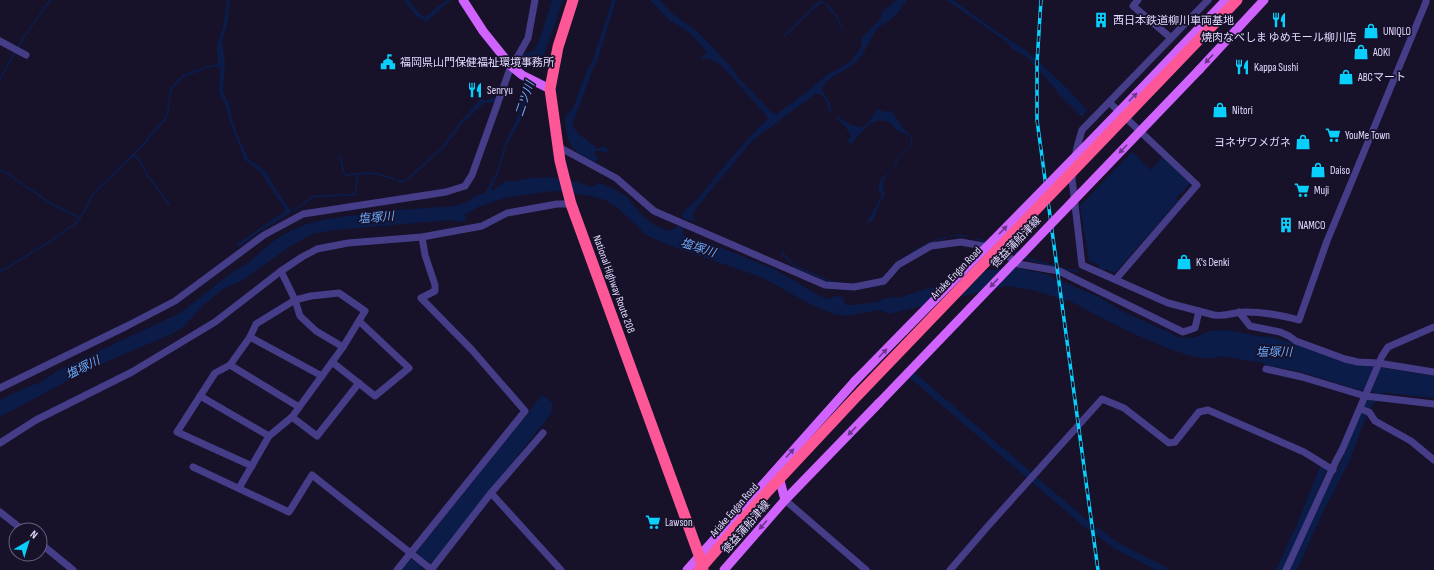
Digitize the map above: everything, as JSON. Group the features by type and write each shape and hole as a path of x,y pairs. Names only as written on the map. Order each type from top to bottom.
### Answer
{"highway":[{"name":"National Highway Route 208","path":"573,0 558,47 550,89 560,161 571,204 699,555 703,570"},
{"name":"Ariake Engan Road","path":"699,570 768,491 854,399 1237,0"}],"main road":[{"path":"463,0 483,30 514,68 535,82 550,89"},
{"name":"徳益蒲船津線","path":"686,570 855,381 1012,220 1084,149 1226,0"},
{"name":"徳益蒲船津線","path":"724,570 785,500 1199,70 1264,0"},
{"name":"徳益蒲船津線","path":"776,468 785,500"}],"street":[{"path":"0,388 175,301 264,235 303,214 446,192 465,186 472,175 518,56 528,38 535,0"},
{"path":"1138,0 1133,6 1171,38"},
{"path":"1208,0 1110,103 1082,130 1077,147 1072,179 1082,265 1168,303 1199,311 1220,316 1239,312 1271,313 1299,320 1327,241 1426,0"},
{"path":"0,42 26,55"},
{"path":"1110,103 1197,185 1116,279"},
{"path":"557,146 616,178 654,211 825,284 854,287 884,281 898,265 931,246 961,242 999,249 1018,264 1059,271 1183,332 1195,328 1199,311"},
{"path":"0,443 36,420 132,372 215,322 281,271 317,249 348,243 422,237 482,226 507,213 556,204 571,204"},
{"path":"396,570 525,411 472,350 421,298 435,291 435,286 425,255 422,237"},
{"path":"281,271 295,300 300,316 316,331 342,347"},
{"path":"240,488 269,436 292,417 332,362 365,311 339,294 310,296 295,300 256,324 250,337 230,365 215,373 177,432 252,466"},
{"path":"1239,312 1250,326 1280,332 1296,341 1345,359 1434,372"},
{"path":"332,362 375,396 408,368 359,321"},
{"path":"1286,570 1342,450 1378,364 1388,347 1434,327"},
{"path":"250,337 322,376"},
{"path":"230,365 299,407"},
{"path":"1266,369 1302,377 1365,396 1434,404"},
{"path":"292,417 317,436 359,383"},
{"path":"200,396 269,436"},
{"path":"950,570 1102,399 1124,408 1169,443 1175,442 1200,412 1208,410 1304,452 1333,470"},
{"path":"1360,409 1369,412 1375,421 1411,441 1434,460"},
{"path":"193,467 289,512 312,475 432,570 491,493 543,433"},
{"path":"491,493 561,570"},
{"path":"785,500 866,570"},
{"path":"0,512 13,522"},
{"path":"48,550 73,570"}],"water":[{"path":"227,0 230,0 228,21 222,42 225,63 223,91 230,107 231,116 236,131 248,158 267,173 278,193 292,212 259,232 239,247 237,244 285,211 285,209 261,173 244,159 219,92 220,70 218,65 217,44 223,28"},
{"path":"404,0 409,0 419,13 425,17 446,0 451,0 426,22 416,16"},
{"name":"塩塚川","path":"552,0 563,0 525,113 507,144 498,174 491,189 492,191 507,181 538,177 565,179 591,187 599,183 618,191 627,197 644,217 656,226 670,231 678,226 683,228 683,235 717,246 774,269 822,297 829,299 835,296 843,297 845,305 878,302 884,298 901,297 988,270 1017,268 1050,275 1054,279 1099,297 1122,311 1179,337 1194,338 1209,331 1227,330 1268,338 1268,336 1309,347 1347,362 1434,376 1434,398 1359,390 1297,371 1265,365 1264,363 1220,356 1208,358 1190,355 1168,348 1145,338 1068,300 1064,301 1036,291 1021,288 1005,286 889,314 880,310 847,316 833,314 808,303 761,277 671,246 646,235 619,209 605,200 591,196 553,191 508,197 478,207 464,215 466,218 464,222 450,220 314,233 289,247 243,280 223,289 204,305 183,327 172,334 89,369 0,417 0,400 34,384 36,385 59,370 180,313 234,271 247,264 276,239 294,229 317,221 342,217 385,211 455,206 467,202 477,195 485,193 497,171 505,143 521,107 524,94 520,57 534,50 537,46"},
{"path":"612,0 616,0 598,59 592,71 572,126 579,134 598,149 604,146 612,154 595,151 594,153 598,157 596,163 580,154 572,146 567,135 565,117 573,108 588,68 592,63"},
{"path":"650,0 659,0 673,14 697,31 725,62 728,63 739,78 771,112 777,114 827,75 850,62 861,47 862,38 879,20 884,10 897,0 907,0 889,21 877,30 858,60 825,83 823,92 831,106 831,112 828,110 827,103 823,97 820,94 815,94 752,141 697,207 693,215 696,222 685,219 682,216 683,213 698,198 740,148 767,120 767,116 720,64 708,58 701,58 707,52 690,33 670,21"},
{"path":"818,0 827,4 831,7 844,29 843,30 835,16 824,3 821,3 783,38 782,37 819,1"},
{"path":"946,0 956,2 1027,51 1067,88 1087,110 1082,117 1057,92 1038,68 1024,55 1012,49 1007,42"},
{"path":"506,74 495,102 485,103 478,108 463,122 445,147 405,182 401,183 394,179 405,180 442,147 461,120 480,99 485,100 496,97"},
{"path":"878,109 885,112 892,111 902,127 912,137 913,141 909,147 898,158 901,152 909,146 911,142 909,136 898,130 890,123 879,121 869,125 850,144 848,141 851,136 844,125 835,117 836,116 855,126 859,127 866,125"},
{"path":"1132,152 1151,170 1162,157 1191,183 1175,199 1179,200 1115,273 1106,269 1103,270 1099,268 1099,265 1089,261 1080,206"},
{"path":"898,158 897,164 885,178 883,189 885,195 870,223 867,221 882,195 879,183 893,168"},
{"path":"959,234 968,237 954,236 936,241 922,248 895,266 883,286 869,288 829,282 794,267 781,253 782,251 795,265 829,280 851,285 882,284 893,265 918,248 934,240"},
{"path":"542,395 553,403 551,414 431,564 426,560 420,567 424,570 401,570 410,558 416,563 421,556 416,552"}],"pier":[{"path":"520,59 536,64 542,64 530,98 521,89 518,64"}],"waterway":[{"path":"0,79 24,37 50,0"},
{"path":"0,271 44,245 75,224 94,193 141,147 165,119 168,112 170,91 176,83 183,76 218,65"},
{"path":"340,155 344,173 346,175 367,173 378,174 394,179"},
{"path":"130,157 134,156 138,158 147,175 169,204"},
{"path":"0,170 7,173 50,203 80,218"},
{"path":"295,210 311,198 317,196 355,195 357,178 360,174"},
{"path":"977,239 988,242"},
{"path":"1006,246 1019,254"},
{"path":"1023,257 1062,269 1077,271"},
{"path":"913,376 1084,522 1117,546 1164,570"},
{"path":"1293,570 1319,512 1345,462 1365,410 1384,386"},
{"path":"1280,570 1323,469"}],"railway":[{"path":"1041,0 1037,63 1037,120 1098,570"}],"place":[{"name":"西日本鉄道柳川車両基地","path":"1101,20"},
{"name":"焼肉なべしま ゆめモール柳川店","path":"1279,20"},
{"name":"UNIQLO","path":"1371,31"},
{"name":"AOKI","path":"1361,52"},
{"name":"福岡県山門保健福祉環境事務所","path":"388,62"},
{"name":"Kappa Sushi","path":"1242,67"},
{"name":"ABCマート","path":"1346,77"},
{"name":"Senryu","path":"475,90"},
{"name":"Nitori","path":"1220,110"},
{"name":"YouMe Town","path":"1333,135"},
{"name":"ヨネザワメガネ","path":"1303,142"},
{"name":"Daiso","path":"1318,170"},
{"name":"Muji","path":"1302,190"},
{"name":"NAMCO","path":"1286,225"},
{"name":"K's Denki","path":"1184,262"},
{"name":"Lawson","path":"653,522"}],"water label":[{"name":"二ツ川","path":"525,99"}]}
